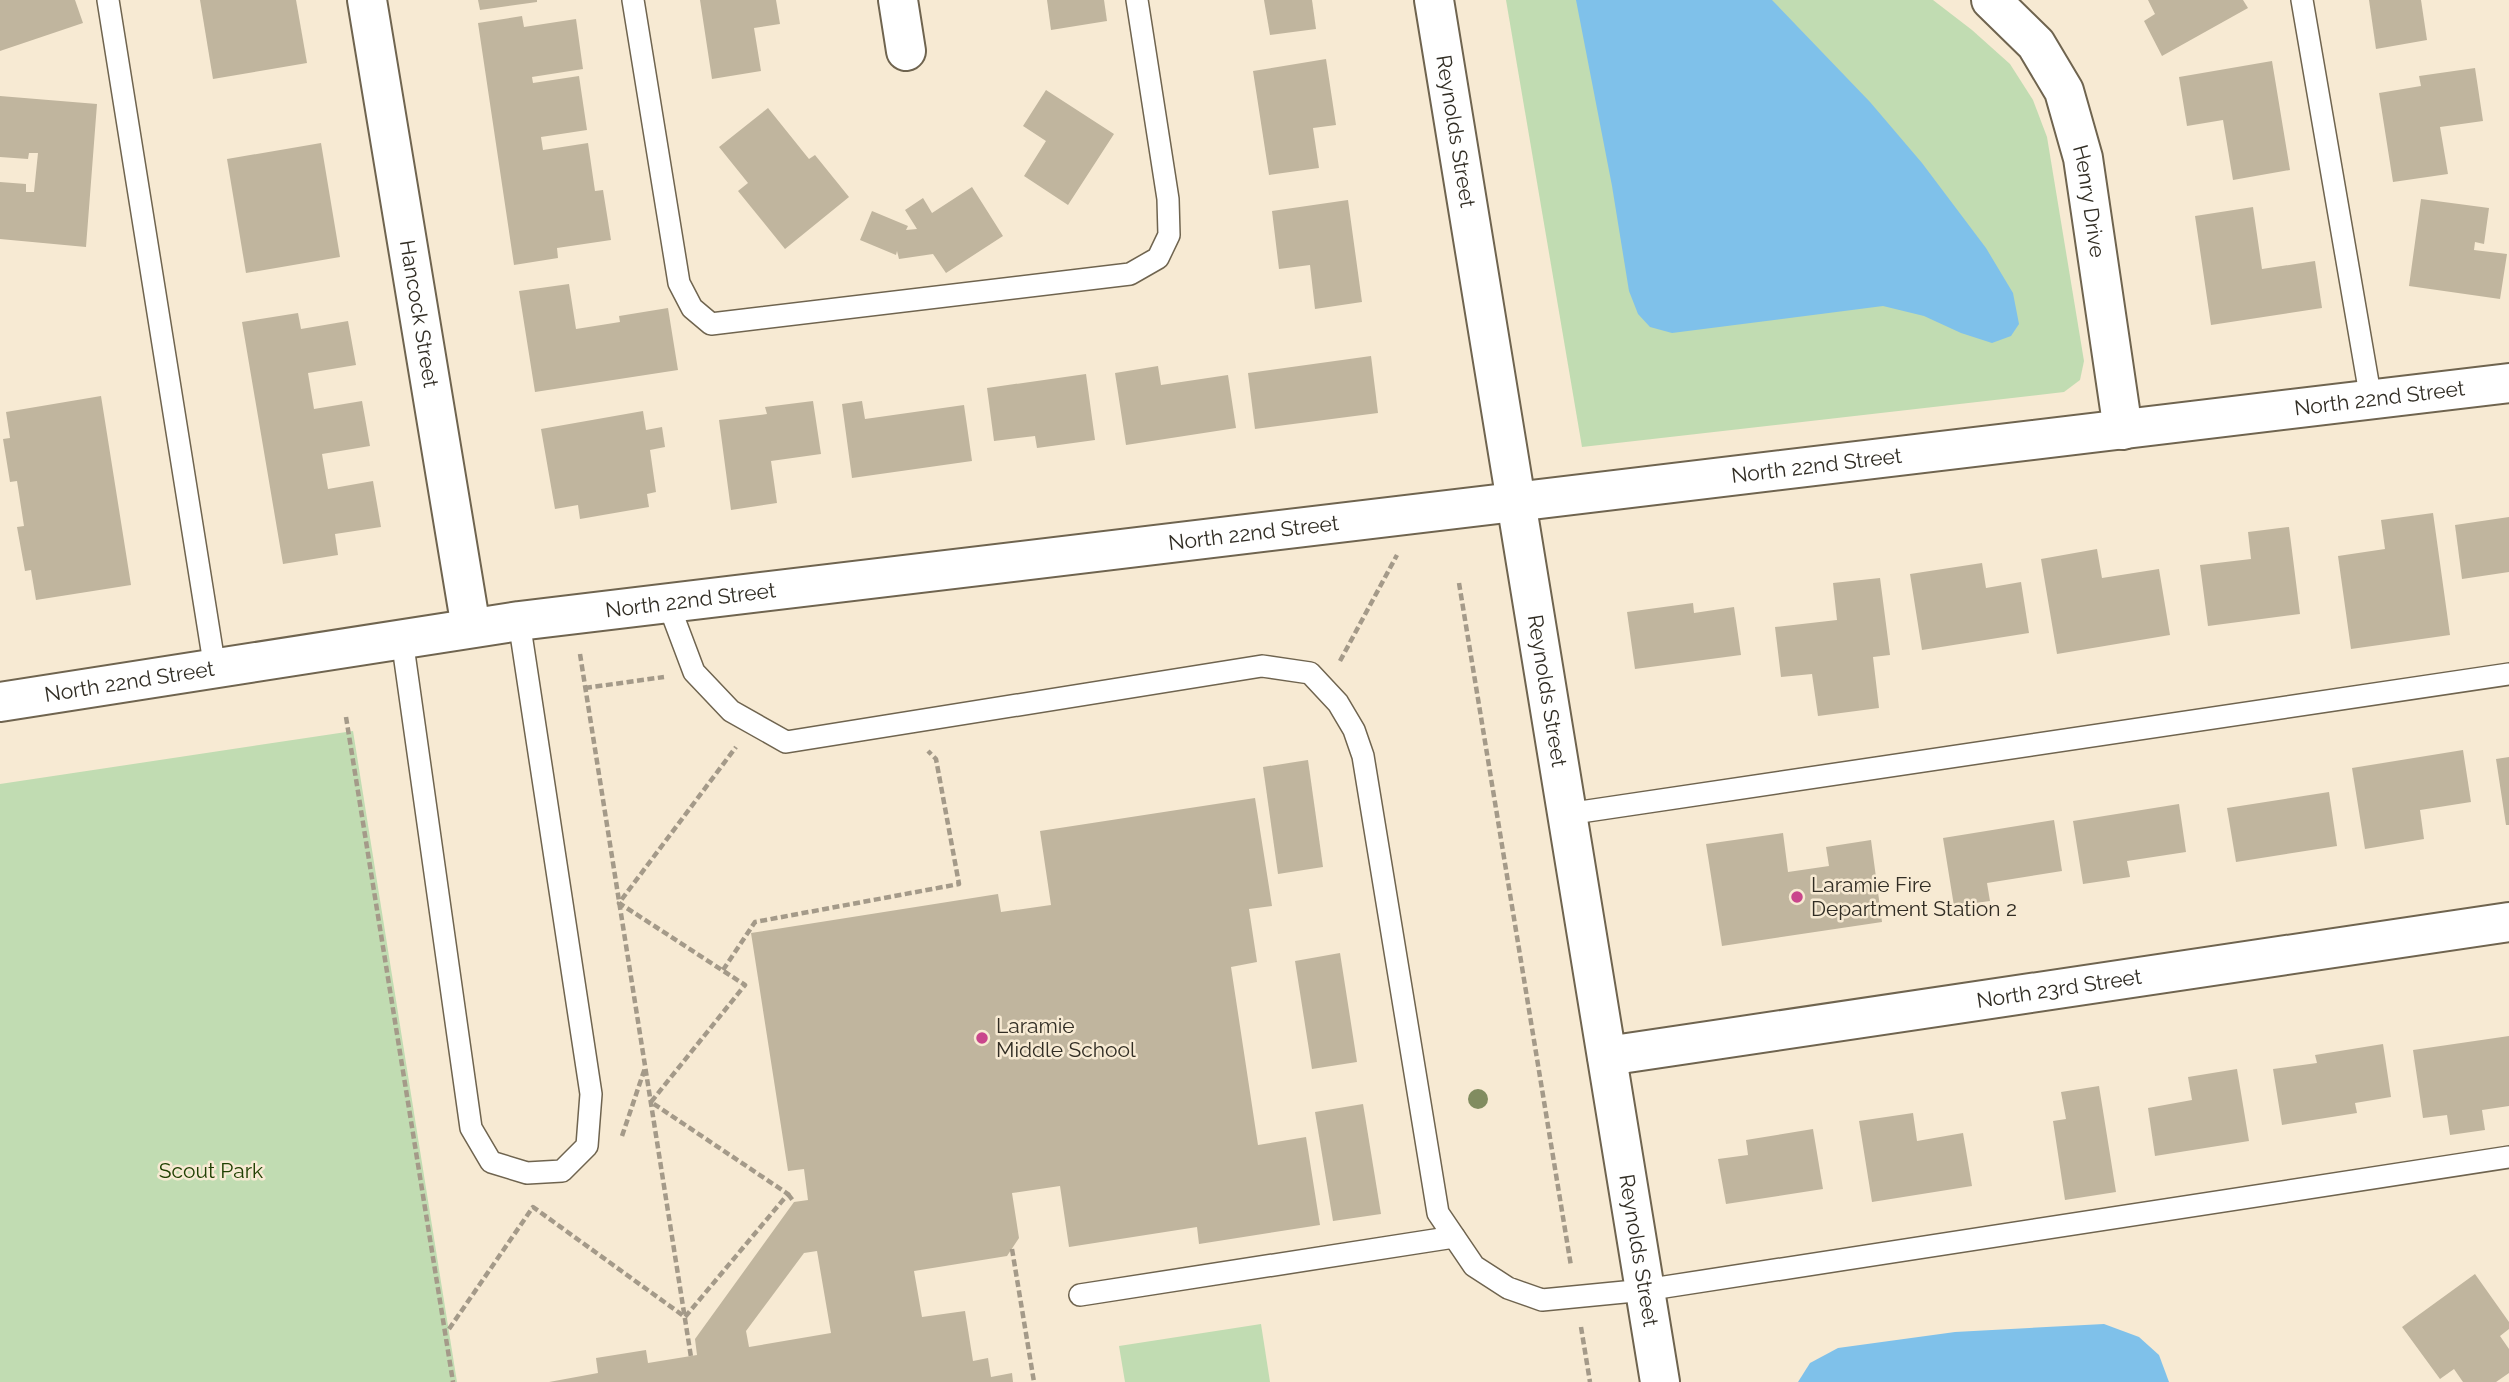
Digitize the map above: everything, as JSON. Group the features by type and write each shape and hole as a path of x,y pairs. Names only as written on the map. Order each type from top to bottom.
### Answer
{"street":[{"name":"Hancock Street","path":"367,0 471,628"},
{"path":"898,0 906,51"},
{"name":"Reynolds Street","path":"1434,0 1660,1382"},
{"name":"Henry Drive","path":"1991,0 2036,44 2064,91 2084,158 2123,429"},
{"name":"North 22nd Street","path":"0,702 520,621 2509,383"},
{"name":"North 23rd Street","path":"1607,1056 2509,922"}],"lane":[{"path":"108,0 215,668"},
{"path":"633,0 679,283 692,308 711,324 1130,274 1158,258 1170,235 1168,199 1137,0"},
{"path":"2302,0 2371,400"},
{"path":"668,603 694,672 731,711 786,742 1262,666 1310,673 1338,703 1354,730 1363,756 1438,1213 1474,1266 1508,1288 1542,1300 1645,1290 2509,1157"},
{"path":"402,639 471,1128 491,1161 527,1173 562,1171 587,1146 591,1094 520,621"},
{"path":"1567,814 2509,674"},
{"path":"1080,1295 1454,1237"}],"path":[{"path":"1325,689 1420,513"},
{"path":"1459,583 1590,1382"},
{"path":"573,615 691,1356"},
{"path":"585,688 673,676"},
{"path":"346,718 453,1382"},
{"path":"619,903 739,744"},
{"path":"723,970 755,922 959,884 936,759 930,751 922,751"},
{"path":"619,903 745,985 651,1102"},
{"path":"651,1102 788,1194 794,1202"},
{"path":"685,1317 788,1194"},
{"path":"449,1329 533,1207 685,1317"},
{"path":"1012,1249 1034,1382"}],"green space":[{"path":"1506,0 1933,0 2010,64 2033,100 2047,137 2084,361 2080,380 2064,392 1582,447"},
{"name":"Scout Park","path":"353,731 457,1382 0,1382 0,784"},
{"path":"1261,1324 1270,1382 1125,1382 1119,1346"}],"water":[{"path":"1576,0 1772,0 1870,102 1922,163 1986,248 2013,293 2019,324 2011,336 1992,343 1961,333 1924,316 1883,306 1672,333 1650,327 1638,314 1629,291"},
{"path":"2104,1324 2139,1337 2159,1355 2169,1382 1798,1382 1810,1363 1838,1348 1955,1332"}],"building":[{"path":"0,0 75,0 83,23 0,51"},
{"path":"200,0 296,0 307,63 213,79"},
{"path":"478,0 537,0 537,2 480,10"},
{"path":"700,0 776,0 780,24 754,28 761,71 712,79"},
{"path":"1047,0 1104,0 1107,21 1051,30"},
{"path":"1264,0 1312,0 1316,29 1270,35"},
{"path":"2148,0 2243,0 2248,8 2162,56 2144,21 2155,14"},
{"path":"2369,0 2421,0 2427,40 2376,49"},
{"path":"522,16 524,27 576,19 583,69 532,77 533,83 579,76 587,130 541,137 543,150 588,143 595,191 603,190 611,240 557,248 558,258 514,265 478,23"},
{"path":"1326,59 1336,125 1313,128 1319,168 1269,175 1253,71"},
{"path":"2272,61 2290,170 2233,180 2223,120 2187,126 2179,77"},
{"path":"2475,68 2483,121 2440,127 2448,174 2393,182 2379,93 2421,86 2419,76"},
{"path":"1046,90 1114,134 1068,205 1024,176 1046,141 1023,126"},
{"path":"0,96 97,104 86,247 0,239 0,182 26,184 26,192 34,192 38,153 29,153 28,159 0,157"},
{"path":"768,108 809,159 815,155 849,197 785,249 738,191 748,183 719,147"},
{"path":"321,143 340,257 246,273 227,159"},
{"path":"972,187 1003,236 946,273 933,254 899,259 897,251 896,255 860,240 872,211 908,226 906,230 917,229 905,210 923,198 932,213"},
{"path":"2421,199 2489,208 2484,244 2475,242 2474,250 2507,254 2500,299 2409,286"},
{"path":"1348,200 1362,302 1315,309 1310,265 1279,269 1272,211"},
{"path":"2253,207 2262,269 2315,261 2322,308 2211,325 2195,216"},
{"path":"569,284 576,329 620,322 619,316 668,308 678,370 535,392 519,291"},
{"path":"298,313 301,329 348,321 356,365 308,373 314,409 362,401 370,446 322,454 328,489 373,481 381,527 335,534 338,555 283,564 242,322"},
{"path":"1371,356 1378,413 1255,429 1248,373"},
{"path":"1158,366 1161,385 1228,375 1236,428 1126,445 1115,373"},
{"path":"1086,374 1095,440 1037,448 1035,436 994,441 987,388"},
{"path":"101,396 131,585 36,600 31,570 25,571 17,527 24,526 17,481 10,482 3,439 10,438 6,412"},
{"path":"813,401 821,454 771,461 777,503 731,510 719,420 767,414 765,407"},
{"path":"862,401 865,419 964,405 972,461 852,478 842,404"},
{"path":"643,411 646,430 662,427 665,447 650,450 656,492 647,494 649,507 580,519 578,505 555,509 541,429"},
{"path":"2433,513 2450,635 2351,649 2338,556 2385,549 2381,520"},
{"path":"2509,517 2509,572 2462,579 2455,525"},
{"path":"2289,527 2300,614 2208,626 2200,565 2251,559 2248,532"},
{"path":"2097,549 2102,578 2159,569 2170,635 2057,654 2041,559"},
{"path":"1982,563 1986,588 2021,582 2029,633 1922,650 1910,574"},
{"path":"1880,578 1890,655 1873,657 1879,708 1818,716 1812,674 1781,677 1775,627 1837,620 1833,583"},
{"path":"1693,603 1694,613 1734,607 1741,655 1635,669 1627,612"},
{"path":"2463,750 2471,802 2420,810 2424,839 2365,849 2352,768"},
{"path":"2509,757 2509,825 2506,825 2496,759"},
{"path":"1308,760 1323,867 1278,874 1263,767"},
{"path":"2329,792 2337,846 2236,862 2227,808"},
{"name":"Laramie Middle School","path":"1255,798 1272,906 1249,909 1257,962 1231,967 1258,1145 1306,1137 1320,1225 1199,1244 1197,1227 1069,1247 1060,1186 1012,1193 1019,1238 1007,1256 914,1271 922,1317 965,1311 973,1361 988,1358 991,1377 1012,1373 1013,1382 549,1382 598,1373 596,1358 646,1350 648,1363 697,1355 695,1339 794,1202 808,1200 804,1169 788,1171 751,933 998,894 1001,912 1051,905 1040,831","holes":["817,1251 831,1333 749,1347 746,1331 804,1253"]},
{"path":"2179,804 2186,852 2127,861 2130,877 2083,884 2073,821"},
{"path":"2054,820 2062,871 1987,883 1990,901 1954,906 1943,838"},
{"name":"Laramie Fire Department Station 2","path":"1783,833 1788,872 1829,866 1826,847 1871,840 1882,922 1722,946 1706,844"},
{"path":"1340,953 1357,1062 1312,1069 1295,961"},
{"path":"2509,1036 2509,1106 2482,1110 2485,1130 2450,1135 2447,1115 2423,1118 2413,1050"},
{"path":"2383,1044 2391,1097 2355,1103 2357,1113 2282,1125 2273,1069 2317,1063 2315,1055"},
{"path":"2237,1069 2249,1141 2155,1156 2148,1108 2192,1100 2188,1077"},
{"path":"2099,1086 2116,1192 2065,1200 2053,1121 2066,1119 2061,1092"},
{"path":"1363,1104 1381,1214 1333,1221 1315,1112"},
{"path":"1913,1113 1917,1141 1963,1133 1972,1186 1872,1202 1859,1121"},
{"path":"1813,1129 1823,1189 1726,1204 1718,1159 1748,1155 1746,1140"},
{"path":"2475,1274 2509,1322 2509,1329 2500,1336 2509,1349 2509,1373 2496,1382 2463,1382 2454,1369 2440,1379 2402,1327"}],"place":[{"name":"Laramie Fire Department Station 2","path":"1797,897"},
{"name":"Laramie Middle School","path":"982,1038"}]}
